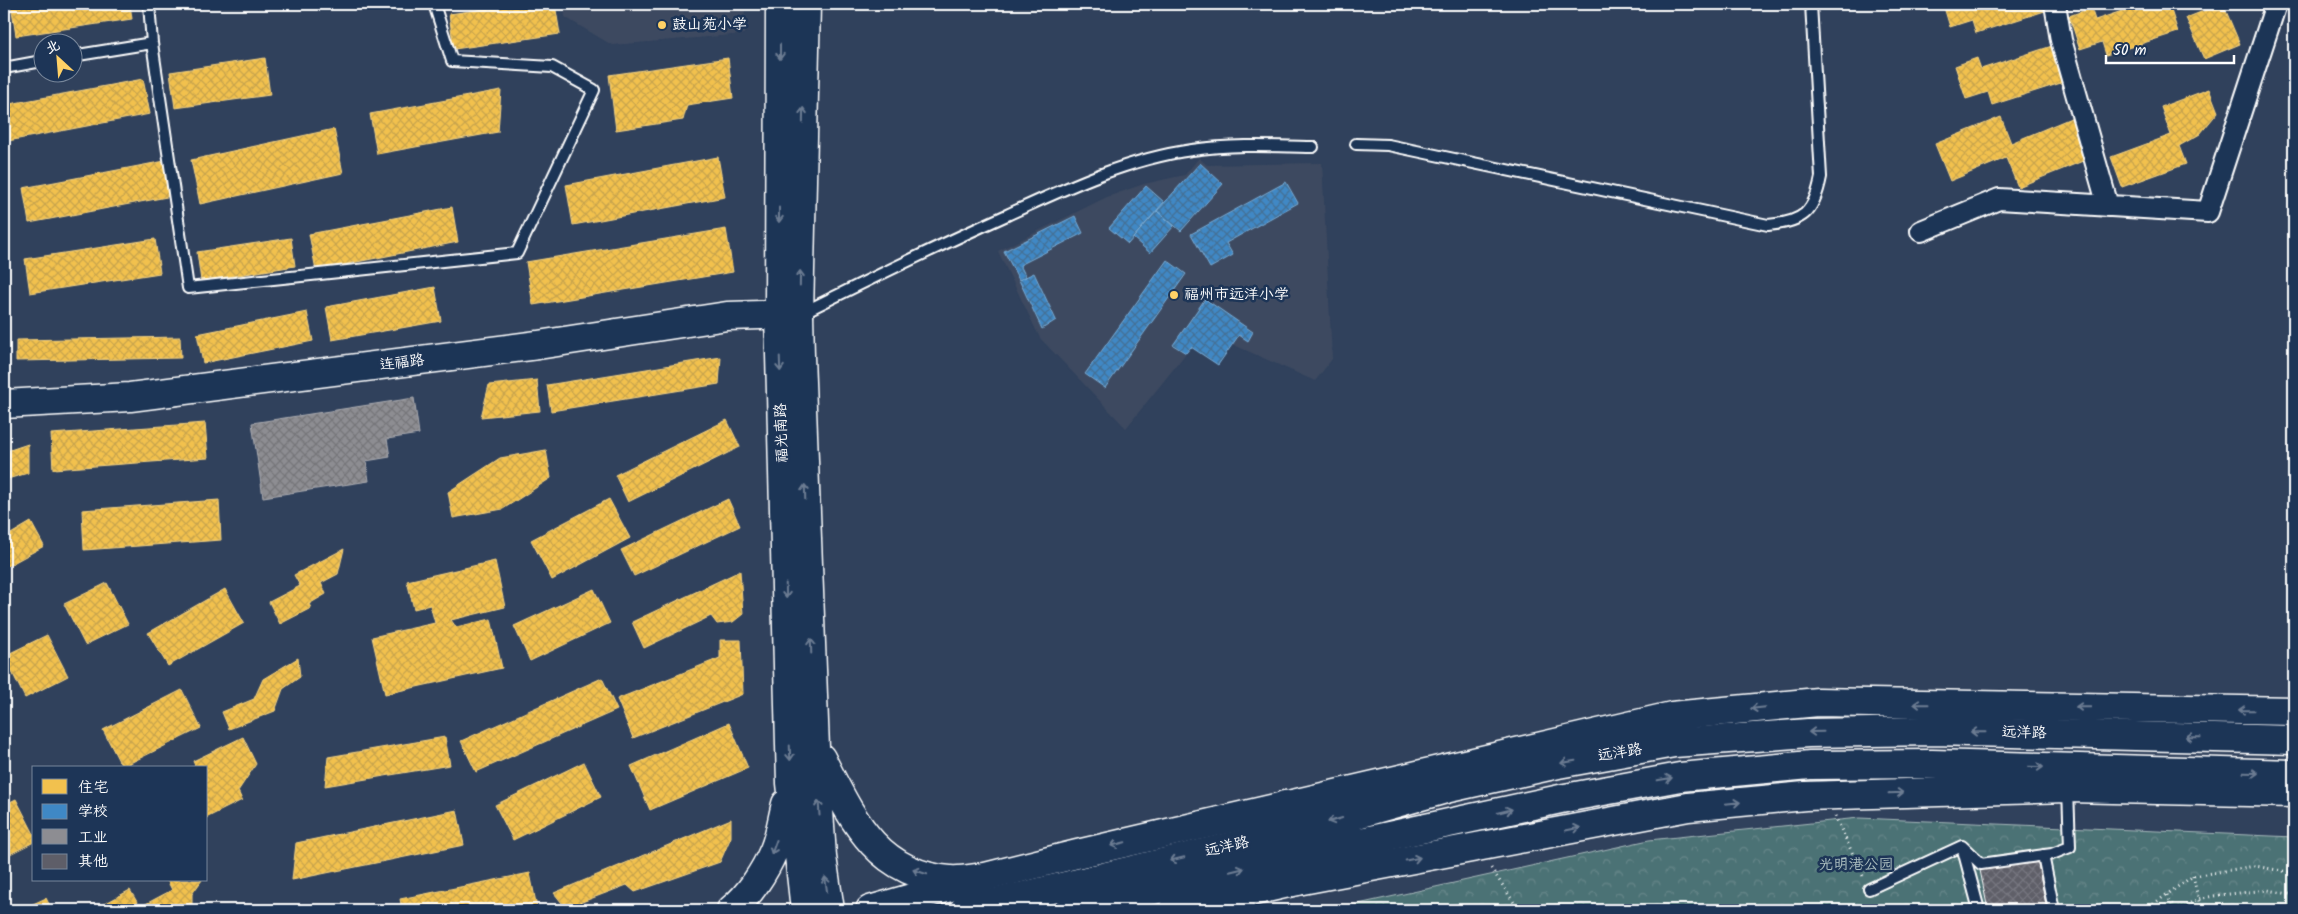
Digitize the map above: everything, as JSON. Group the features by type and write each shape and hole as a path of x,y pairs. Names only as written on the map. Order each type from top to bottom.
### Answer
{"main road":[{"name":"福光南路","path":"780,4 789,315 791,783 810,859"},
{"name":"福光南路","path":"806,4 789,315 815,748 810,859"},
{"name":"连福路","path":"4,404 130,397 538,345 727,316 789,315"},
{"path":"870,910 985,877 1285,805 1672,716 1818,702 2294,710"},
{"name":"远洋路","path":"964,910 1308,828 1449,788 1558,764 1674,743 1808,732 1934,731 2294,740"},
{"path":"815,748 853,821 883,855 918,873 950,880 985,877"},
{"name":"远洋路","path":"1070,910 1314,852 1566,798 1680,777 1810,765 1932,764 2294,774"},
{"path":"731,910 758,878 774,850 791,783"},
{"path":"1285,805 1449,788"},
{"path":"1173,910 1297,881 1688,807 1805,796 2068,788 2294,793"},
{"path":"1297,881 1458,822"},
{"path":"805,910 810,859"},
{"path":"810,859 830,910"}],"street":[{"path":"2055,4 2061,40 2108,206"},
{"path":"1921,231 1999,199 2208,212 2276,4"}],"lane":[{"path":"149,4 152,43 188,288 517,253 594,90 552,66 452,61 434,4"},
{"path":"1356,144 1388,145 1768,225 1789,223 1808,213 1817,197 1821,177 1811,4"},
{"path":"82,54 152,43"},
{"path":"4,68 32,63"},
{"path":"789,315 1059,191 1130,165 1191,150 1253,146 1313,147"},
{"path":"1962,846 1981,864 2043,855 2070,847 2068,788"},
{"path":"1869,889 1962,846"},
{"path":"1962,846 1979,910"},
{"path":"2043,855 2054,910"}],"path":[{"path":"1834,815 1874,899 1868,910"},
{"path":"2145,910 2193,876 2255,866 2294,873"},
{"path":"1491,868 1519,910"},
{"path":"2193,876 2201,910"},
{"path":"2167,895 2176,910 2198,899 2268,890 2294,895"},
{"path":"1589,910 1595,910"}],"shaded area":[{"name":"鼓山苑小学","path":"564,4 745,4 744,34 612,45 565,17"},
{"name":"福州市远洋小学","path":"1199,158 1207,165 1322,163 1332,359 1315,381 1232,344 1218,365 1191,347 1126,428 1040,338 998,251 1107,197 1144,184 1185,175"}],"green space":[{"name":"光明港公园","path":"1859,818 2294,837 2294,910 1331,910 1649,840"}],"building: 住宅":[{"path":"11,4 130,4 132,19 32,32 32,34 16,36"},
{"path":"520,4 555,4 560,34 454,49 449,14"},
{"path":"1943,4 2046,4 2048,10 1976,33 1972,20 1950,27"},
{"path":"2143,4 2169,4 2178,32 2106,55 2102,42 2080,49 2069,16 2091,8 2095,20"},
{"path":"2223,4 2240,44 2204,59 2186,18"},
{"path":"2052,46 2064,82 1992,105 1988,92 1966,99 1955,66 1977,58 1981,69"},
{"path":"265,58 270,95 175,108 170,72"},
{"path":"728,58 733,98 687,105 683,120 616,130 609,75"},
{"path":"143,79 150,114 8,141 4,121 4,105"},
{"path":"2209,89 2218,112 2200,134 2179,146 2186,164 2122,187 2111,157 2171,135 2161,107"},
{"path":"501,90 498,132 377,154 370,114"},
{"path":"2001,117 2011,143 2071,118 2088,159 2018,187 2006,158 1950,181 1935,144"},
{"path":"334,129 343,173 200,204 191,160"},
{"path":"718,157 725,197 573,225 566,185"},
{"path":"165,161 172,196 29,223 23,188"},
{"path":"452,207 458,242 316,270 309,234"},
{"path":"726,229 733,272 533,305 526,262"},
{"path":"291,238 295,266 201,281 197,252"},
{"path":"155,239 160,273 30,293 25,259"},
{"path":"435,287 441,321 332,340 326,307"},
{"path":"307,312 313,341 203,363 197,334"},
{"path":"180,337 181,358 16,361 16,340"},
{"path":"721,357 719,384 551,411 547,385"},
{"path":"537,380 540,411 481,417 489,385"},
{"path":"727,420 740,447 628,502 615,475"},
{"path":"205,423 208,458 53,469 51,434"},
{"path":"28,444 28,473 4,480 4,452"},
{"path":"546,450 551,478 503,509 453,518 448,492 500,458"},
{"path":"609,499 630,538 552,580 531,540"},
{"path":"728,499 740,526 634,576 621,550"},
{"path":"219,500 221,540 84,550 82,510"},
{"path":"31,522 44,546 4,568 4,538"},
{"path":"344,549 338,574 321,583 326,594 309,604 311,608 280,624 269,602 300,586 294,575"},
{"path":"495,561 505,607 451,620 456,627 491,619 502,668 385,694 372,637 435,623 430,605 414,609 407,581"},
{"path":"740,571 743,614 733,622 717,624 711,616 644,648 632,622"},
{"path":"107,583 128,624 85,645 64,604"},
{"path":"225,589 244,623 168,666 148,633"},
{"path":"594,589 610,623 530,661 514,626"},
{"path":"47,635 68,676 25,698 4,656"},
{"path":"720,640 741,640 743,694 633,738 617,699 720,658"},
{"path":"298,658 300,677 283,689 275,711 229,729 222,712 254,699 263,679"},
{"path":"602,678 617,710 476,772 461,741"},
{"path":"182,690 201,728 124,766 121,766 103,730"},
{"path":"729,723 748,768 650,810 631,766"},
{"path":"243,737 256,764 238,791 242,800 208,817 208,766 195,766 193,761"},
{"path":"445,737 450,765 325,786 328,757"},
{"path":"584,762 601,797 513,840 495,805"},
{"path":"16,799 32,830 32,843 4,857 4,805"},
{"path":"457,810 464,845 292,880 296,843"},
{"path":"731,819 731,837 720,862 635,892 627,885 566,908 554,893"},
{"path":"530,873 537,908 524,910 402,910 400,899"},
{"path":"168,882 201,882 192,894 192,906 185,910 93,910 130,890 140,907 172,890"},
{"path":"46,898 52,910 20,910"},
{"path":"392,905 393,910 370,910"}],"building: 学校":[{"path":"1200,163 1223,184 1181,231 1157,211"},
{"path":"1286,182 1298,203 1226,243 1233,255 1210,268 1191,234"},
{"path":"1146,186 1164,202 1128,244 1109,228"},
{"path":"1157,211 1174,226 1150,253 1133,238"},
{"path":"1075,216 1083,233 1020,265 1026,277 1019,280 1004,251"},
{"path":"1167,260 1186,274 1105,388 1085,374"},
{"path":"1034,273 1056,320 1042,329 1019,280"},
{"path":"1205,299 1253,332 1248,341 1239,335 1218,365 1191,347 1186,353 1173,345"}],"building: 工业":[{"path":"414,398 419,434 387,439 390,457 366,461 369,481 263,497 252,423"}],"building: 其他":[{"path":"2037,859 2047,910 1988,910 1980,870"}],"place":[{"name":"鼓山苑小学","path":"662,25"},
{"name":"福州市远洋小学","path":"1174,295"}]}
